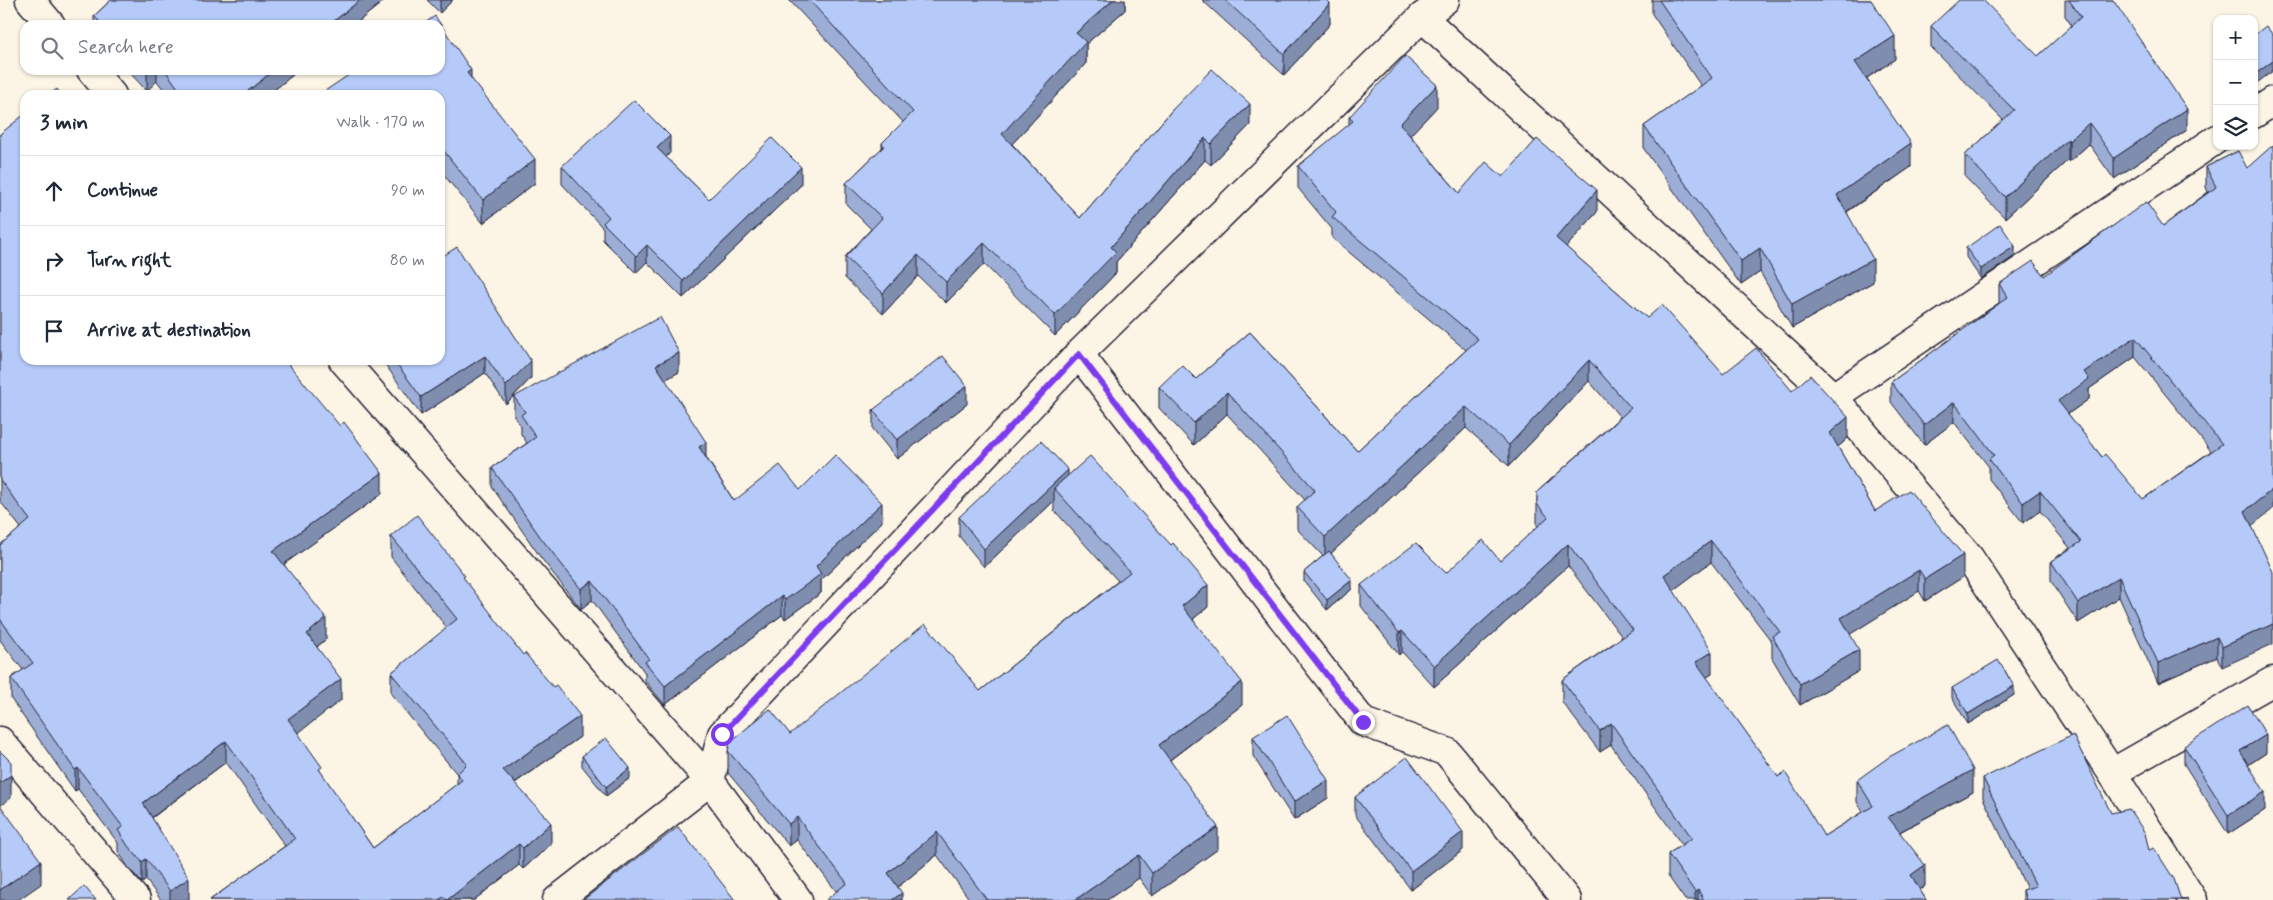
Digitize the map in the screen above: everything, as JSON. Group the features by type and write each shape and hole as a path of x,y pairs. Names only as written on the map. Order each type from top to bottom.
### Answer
{"street":[{"path":"30,0 47,20"},
{"path":"557,900 710,781 722,734 1079,354 1422,17 1446,0"},
{"path":"1422,17 1834,397 1969,557 2112,773 2193,900"},
{"path":"95,75 108,90"},
{"path":"2258,111 2273,101"},
{"path":"1834,397 2213,142"},
{"path":"1079,354 1363,722 1447,752 1567,900"},
{"path":"347,365 710,781 798,900"},
{"path":"2112,773 2273,681"},
{"path":"0,741 136,900"}],"building":[{"path":"111,0 360,0 335,20 98,20 94,16"},
{"path":"809,0 1113,0 1076,33 1086,42 1002,134 1080,218 1173,109 1212,69 1250,104 1211,144 1205,138 1111,247 1116,252 1055,315 984,243 946,282 918,255 883,293 845,257 882,218 846,183 884,146 882,143 913,112"},
{"path":"1225,0 1327,0 1330,3 1284,54"},
{"path":"1659,0 1871,0 1895,36 1855,62 1911,143 1837,195 1873,259 1792,304 1760,248 1741,261 1644,126 1712,78"},
{"path":"1959,0 1983,0 2038,56 2081,17 2069,0 2113,0 2187,109 2114,158 2089,123 2069,141 2068,139 2005,197 1965,155 2014,110 1931,26"},
{"path":"435,16 438,20 429,20"},
{"path":"2266,26 2273,35 2273,61 2258,72 2258,60 2258,32"},
{"path":"445,31 471,70 467,73 535,159 483,200 445,152 445,90 326,90 349,75 445,75"},
{"path":"1405,56 1437,85 1400,124 1459,193 1486,162 1503,177 1537,139 1597,190 1556,238 1647,318 1662,305 1723,374 1756,348 1792,391 1810,375 1848,417 1830,433 1875,511 1909,490 1963,555 1925,579 1919,570 1841,618 1859,650 1800,684 1772,636 1780,632 1711,541 1664,575 1712,652 1696,662 1778,777 1785,772 1824,836 1873,806 1857,780 1889,757 1948,725 1973,770 1888,817 1925,865 1911,875 1926,900 1704,900 1698,890 1695,892 1668,854 1692,838 1611,723 1600,731 1562,680 1633,630 1568,544 1434,666 1402,631 1399,633 1361,585 1416,543 1446,573 1483,540 1500,561 1548,517 1537,504 1537,492 1631,408 1589,360 1509,445 1466,407 1325,537 1297,507 1315,490 1227,392 1194,423 1159,387 1182,365 1196,379 1250,332 1357,451 1478,339 1332,217 1336,212 1298,166 1353,121 1349,117"},
{"path":"169,75 268,75 249,90 179,90"},
{"path":"634,100 670,136 657,148 709,199 772,138 801,167 683,281 647,245 636,256 603,223 609,217 562,166"},
{"path":"20,118 20,365 289,365 340,426 344,422 382,473 273,551 326,618 307,634 341,679 288,719 322,767 319,769 373,848 462,780 457,774 467,764 391,673 457,619 391,536 417,515 523,655 525,653 553,687 556,685 580,716 503,770 551,823 523,848 519,844 447,900 444,897 438,900 210,900 295,839 226,741 143,803 189,878 170,891 146,859 142,862 128,846 118,830 123,827 78,768 75,770 11,678 33,663 0,619 0,545 30,520 0,480 0,134"},
{"path":"2273,145 2273,489 2245,511 2273,572 2273,624 2222,647 2217,637 2158,663 2119,577 2078,603 2051,561 2081,542 2040,491 2023,503 1989,459 1994,455 1954,402 1924,425 1891,382 2008,297 1999,284 2033,261 2044,276 2146,202 2163,226 2216,187 2206,167 2238,151 2247,168","holes":["2135,337 2222,444 2143,499 2105,454 2102,457 2058,401 2089,379 2084,372"]},
{"path":"2000,224 2015,246 1981,269 1966,248"},
{"path":"457,247 531,361 506,386 485,356 421,397 398,365 445,365 445,255"},
{"path":"660,317 679,353 656,365 706,442 699,447 734,501 780,465 800,490 835,455 882,503 816,566 821,574 785,600 782,596 665,686 645,662 649,659 592,581 581,589 541,538 492,468 536,437 521,415 525,412 514,397"},
{"path":"943,356 967,386 897,440 873,410"},
{"path":"1041,441 1068,470 984,549 959,517"},
{"path":"1090,456 1171,545 1173,543 1208,585 1182,606 1242,682 1159,745 1218,827 1152,873 1139,855 1075,900 987,900 937,832 888,873 902,893 892,900 826,900 847,883 797,817 789,824 728,751 730,742 770,709 790,734 925,624 980,691 1130,572 1054,488"},
{"path":"1329,551 1352,580 1327,600 1304,572"},
{"path":"1998,660 2014,686 1968,714 1952,688"},
{"path":"2248,705 2266,735 2240,751 2265,792 2228,815 2184,746"},
{"path":"1287,715 1328,780 1294,802 1253,737"},
{"path":"2073,735 2111,813 2129,809 2145,833 2149,850 2154,848 2174,879 2181,900 2026,900 2023,890 2036,886 1983,778"},
{"path":"606,738 630,768 606,787 582,756"},
{"path":"0,751 11,762 11,775 0,783"},
{"path":"1407,757 1463,832 1411,871 1355,797"},
{"path":"0,805 41,861 0,890"},
{"path":"678,827 735,900 583,900"},
{"path":"84,886 96,900 69,900"}],"route":[{"path":"722,734 1079,354 1363,722"}]}
